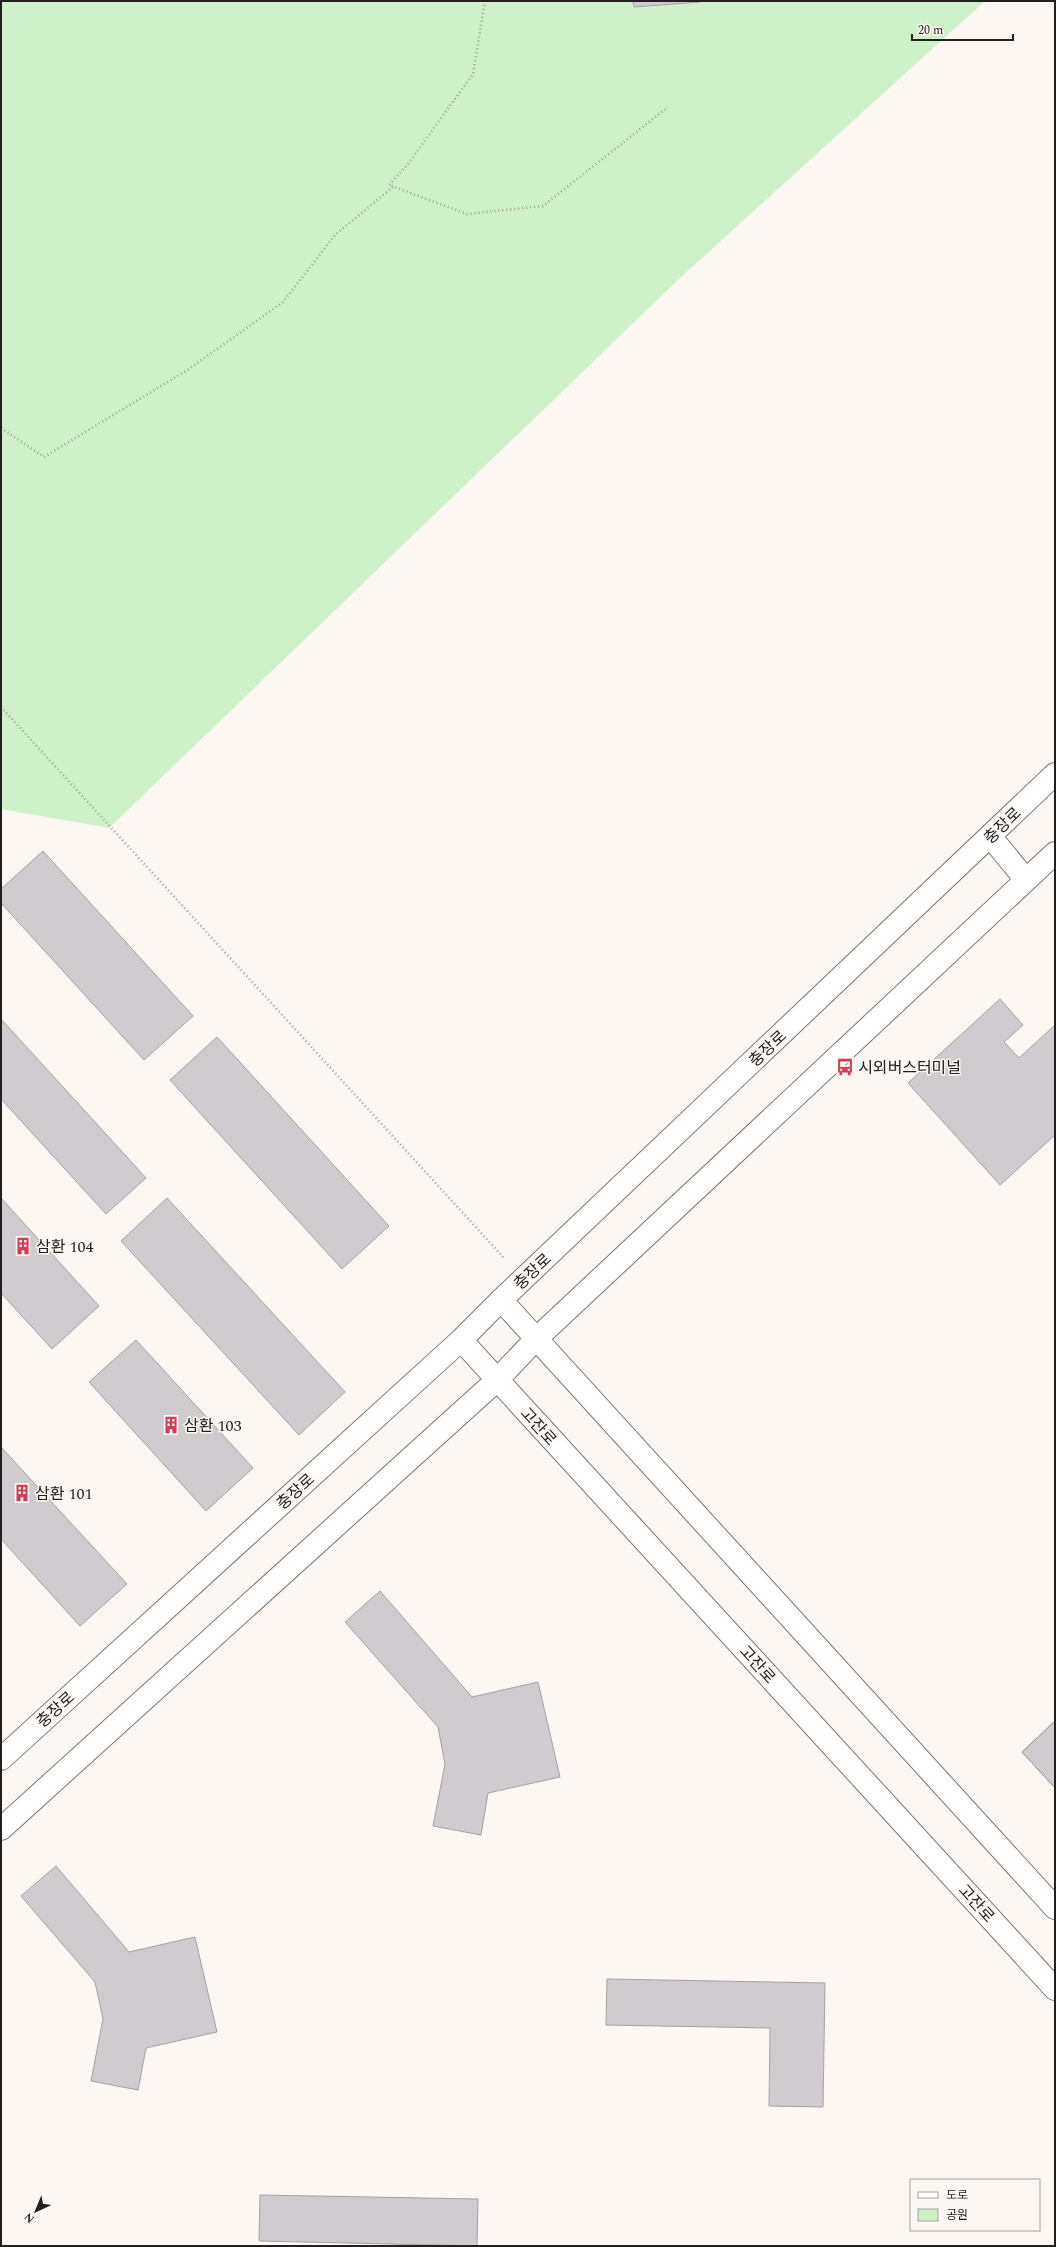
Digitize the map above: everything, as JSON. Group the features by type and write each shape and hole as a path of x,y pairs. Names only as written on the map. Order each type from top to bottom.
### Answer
{"street":[{"name":"충장로","path":"1,1759 461,1340 501,1300 1055,774"},
{"path":"990,836 1026,880"},
{"path":"1,1829 497,1380 536,1339 1055,853"},
{"path":"501,1300 1055,1908"},
{"name":"고잔로","path":"461,1340 1055,1989"}],"path":[{"path":"485,1 473,74 408,164 389,185 467,214 543,206 668,107"},
{"path":"1,428 44,457 176,377 283,302 335,236 393,187"},
{"path":"1,706 524,1279"}],"green space":[{"path":"1,1 985,1 680,278 109,828 1,809"}],"building":[{"path":"633,1 700,1 700,2 634,7"},
{"path":"43,851 193,1016 144,1060 1,903 1,889"},
{"path":"1000,999 1023,1025 1004,1042 1019,1058 1055,1025 1055,1135 1000,1185 908,1083"},
{"path":"1,1019 146,1178 106,1214 1,1099"},
{"path":"217,1037 389,1226 342,1269 170,1080"},
{"name":"삼환 104","path":"1,1198 99,1306 52,1349 1,1293"},
{"path":"167,1198 345,1392 299,1435 121,1241"},
{"name":"삼환 103","path":"136,1340 253,1468 206,1511 89,1382"},
{"name":"삼환 101","path":"1,1447 127,1584 80,1626 1,1539"},
{"path":"380,1591 472,1697 538,1682 560,1777 488,1793 481,1835 433,1826 445,1764 438,1727 345,1622"},
{"path":"1055,1721 1055,1788 1022,1752"},
{"path":"1055,1721 1055,1788 1022,1752"},
{"path":"56,1866 129,1952 195,1937 217,2032 146,2048 138,2090 91,2081 103,2019 95,1982 21,1896"},
{"path":"607,1979 825,1983 823,2107 769,2106 770,2028 606,2025"},
{"path":"260,2195 478,2199 477,2246 259,2241"}],"place":[{"name":"시외버스터미널","path":"845,1067"},
{"name":"삼환 104","path":"23,1246"},
{"name":"삼환 103","path":"171,1425"},
{"name":"삼환 101","path":"22,1493"}]}
